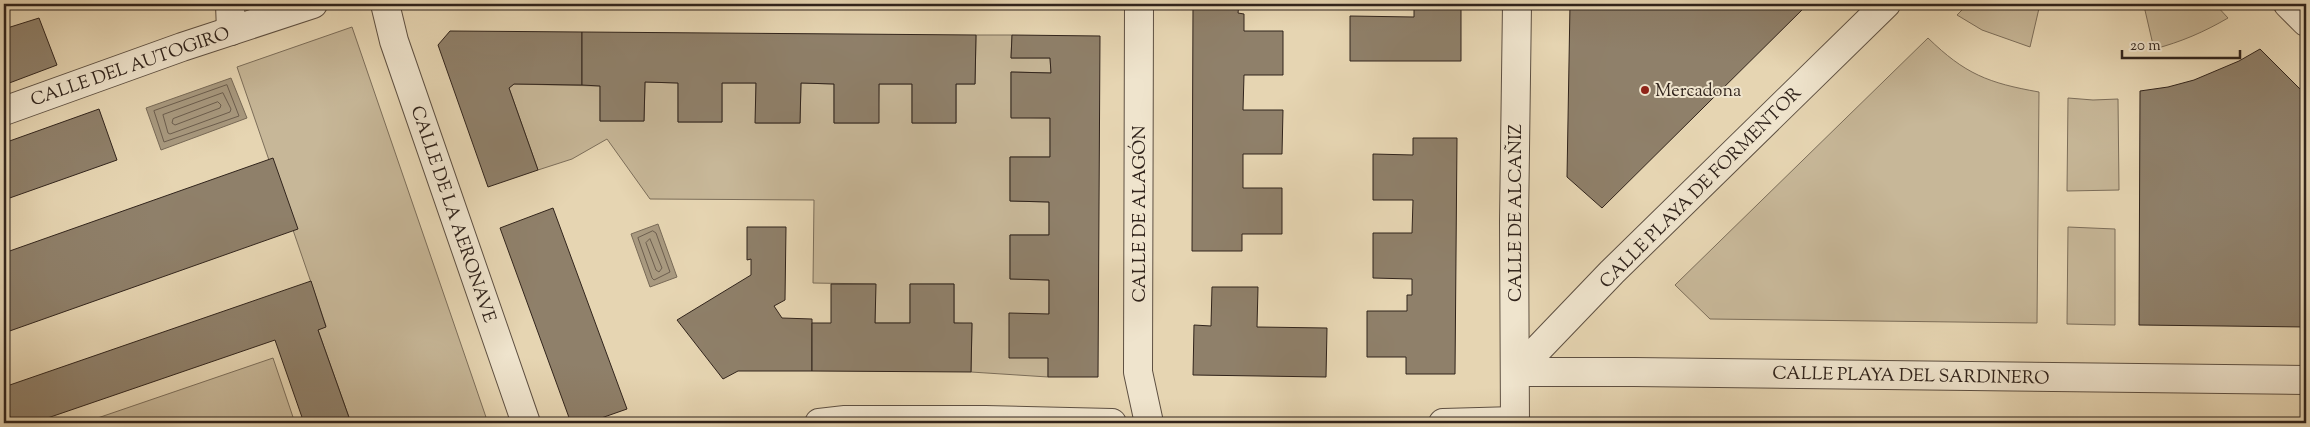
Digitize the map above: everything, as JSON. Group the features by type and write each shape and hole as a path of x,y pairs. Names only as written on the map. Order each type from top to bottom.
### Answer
{"street":[{"path":"230,4 231,31"},
{"name":"CALLE DEL AUTOGIRO","path":"4,111 313,4"},
{"name":"CALLE DE LA AERONAVE","path":"385,4 394,41 526,423"},
{"name":"CALLE DE ALAGÓN","path":"1139,4 1138,372 1149,423"},
{"name":"CALLE DE ALCAÑIZ","path":"1514,422 1516,372 1514,221 1517,4"},
{"name":"CALLE PLAYA DE FORMENTOR","path":"1516,372 1612,272 1886,4"},
{"path":"2288,4 2306,22"},
{"name":"CALLE PLAYA DEL SARDINERO","path":"1516,372 2306,380"},
{"path":"819,423 845,420 985,420 1112,423"},
{"path":"1443,423 1514,422"}],"shaded area":[{"path":"1968,4 2040,4 2030,47 1982,30 1957,15"},
{"path":"2151,4 2215,4 2228,18 2192,36 2154,49 2144,6"},
{"path":"352,27 488,423 351,423 318,330 326,326 237,67"},
{"path":"976,35 1012,35 1011,58 1050,58 1051,73 1011,72 1011,117 1050,118 1050,157 1010,157 1010,201 1049,202 1049,235 1010,235 1010,279 1049,280 1048,377 971,372 972,324 954,323 954,284 910,284 910,323 875,323 875,284 813,283 814,200 650,199 607,139 572,159 538,170 509,88 514,84 600,86 600,121 644,121 645,82 678,83 678,122 722,122 722,83 756,83 756,123 800,123 801,83 834,84 834,123 878,123 879,84 912,84 912,123 956,123 956,84 975,84"},
{"path":"1928,38 1966,69 1978,75 2005,85 2039,92 2037,323 1710,319 1675,285"},
{"path":"2068,98 2118,99 2119,190 2067,191"},
{"path":"2068,227 2115,229 2115,325 2067,324"},
{"path":"273,358 295,423 83,423"}],"water":[{"path":"231,78 247,118 161,150 146,108"},
{"path":"658,224 677,277 650,287 631,234"}],"building":[{"path":"1193,4 1239,4 1238,13 1244,14 1244,31 1283,31 1283,75 1244,75 1243,110 1283,110 1282,154 1243,154 1243,188 1282,188 1282,234 1242,234 1242,251 1192,251"},
{"path":"1414,4 1461,4 1461,61 1350,61 1350,16 1414,17"},
{"name":"Mercadona","path":"1570,4 1808,4 1602,208 1567,177"},
{"path":"39,18 57,65 4,85 4,29"},
{"path":"450,31 582,32 582,85 514,84 509,88 538,170 488,187 438,45"},
{"path":"582,32 976,35 975,84 956,84 956,123 912,123 912,84 879,84 879,123 834,123 834,84 801,83 800,123 755,123 756,83 722,83 722,122 678,122 678,83 645,82 644,121 600,121 600,86 582,85"},
{"path":"1012,35 1100,36 1098,377 1048,377 1048,358 1009,358 1009,313 1049,314 1049,280 1010,279 1010,235 1049,235 1049,202 1010,201 1010,157 1050,157 1050,118 1011,118 1011,72 1051,73 1050,58 1011,58"},
{"path":"2260,49 2306,95 2306,327 2139,325 2140,91 2168,87 2194,80 2239,61"},
{"path":"99,109 117,160 4,200 4,143"},
{"path":"1413,138 1457,138 1455,374 1406,374 1406,357 1367,357 1367,311 1407,311 1407,295 1412,295 1412,279 1373,278 1373,233 1412,233 1413,200 1373,200 1373,154 1413,155"},
{"path":"273,158 298,229 4,333 4,253"},
{"path":"553,208 627,409 587,423 571,423 500,228"},
{"path":"747,227 786,227 785,300 774,306 782,318 812,319 812,371 738,371 723,379 677,320 751,275 751,259 747,260"},
{"path":"311,281 326,327 318,330 351,423 304,423 275,340 33,423 12,423 4,398 4,387"},
{"path":"831,284 876,284 875,323 910,323 910,284 954,284 954,323 972,323 971,372 812,371 812,323 831,323"},
{"path":"1212,287 1258,287 1257,327 1327,328 1326,377 1193,375 1194,325 1211,326"}],"place":[{"name":"Mercadona","path":"1645,90"}]}
